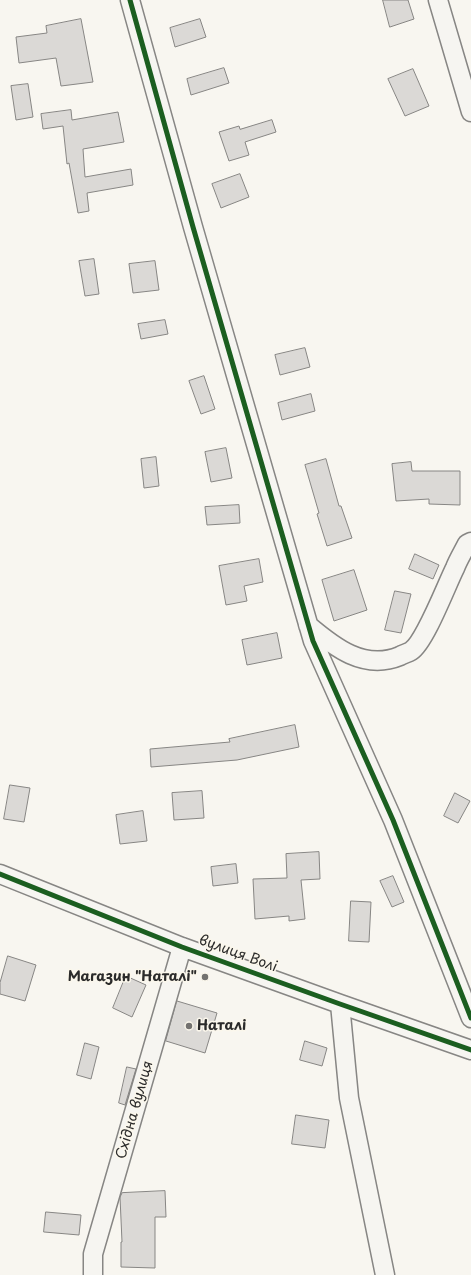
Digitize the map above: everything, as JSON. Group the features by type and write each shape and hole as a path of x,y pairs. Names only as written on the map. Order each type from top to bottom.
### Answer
{"street":[{"path":"130,0 193,227 313,641 392,820 471,1018"},
{"path":"438,0 471,112"},
{"path":"308,625 332,645 354,657 374,661 390,660 412,651 424,634 467,544 471,542"},
{"name":"вулиця Волі","path":"0,874 182,946 471,1050"},
{"name":"Східна вулиця","path":"93,1275 93,1254 182,946"},
{"path":"340,1004 349,1098 385,1275"}],"building":[{"path":"383,0 408,0 414,19 390,27"},
{"path":"81,19 93,82 61,86 56,58 19,63 16,37 47,33 46,26"},
{"path":"200,19 206,37 175,47 170,28"},
{"path":"224,68 229,83 191,95 187,79"},
{"path":"413,69 429,106 405,116 388,79"},
{"path":"28,84 33,117 16,120 11,86"},
{"path":"71,110 72,120 118,112 124,142 83,149 85,177 131,169 133,185 87,193 89,211 78,213 69,163 67,164 63,126 43,129 41,114"},
{"path":"272,120 276,132 245,142 249,155 229,161 219,132 239,126 240,129"},
{"path":"240,174 249,197 221,208 212,184"},
{"path":"94,259 99,294 85,296 79,261"},
{"path":"155,261 159,290 133,293 129,264"},
{"path":"165,320 168,334 141,339 138,324"},
{"path":"305,348 310,367 280,375 275,355"},
{"path":"204,376 215,409 201,414 189,381"},
{"path":"311,394 315,411 282,420 278,403"},
{"path":"226,448 232,478 211,482 205,452"},
{"path":"156,457 159,486 144,488 141,459"},
{"path":"326,459 339,506 341,506 352,538 327,546 317,514 319,513 305,465"},
{"path":"411,462 412,471 460,471 460,505 429,504 429,499 396,501 392,464"},
{"path":"239,505 240,523 207,525 205,507"},
{"path":"415,554 439,565 433,579 409,569"},
{"path":"259,559 263,582 244,586 247,601 226,605 219,566"},
{"path":"354,570 367,610 334,621 322,580"},
{"path":"395,591 411,594 401,633 385,630"},
{"path":"277,633 282,658 247,665 242,640"},
{"path":"295,725 299,747 237,760 151,767 150,749 230,742 229,739"},
{"path":"10,785 30,788 24,822 4,819"},
{"path":"202,791 204,818 174,820 172,793"},
{"path":"455,793 470,801 458,823 444,816"},
{"path":"143,811 147,841 120,844 116,815"},
{"path":"319,852 320,879 301,880 305,919 289,921 289,916 255,919 253,879 287,878 286,854"},
{"path":"236,864 238,883 213,886 211,867"},
{"path":"393,876 404,902 392,907 380,881"},
{"path":"351,901 371,902 369,942 349,941"},
{"path":"8,956 36,965 25,1001 0,994 0,983"},
{"path":"126,976 146,985 132,1017 113,1008"},
{"name":"Наталі","path":"177,1001 217,1013 205,1053 166,1041"},
{"path":"305,1041 327,1048 322,1066 300,1060"},
{"path":"85,1043 99,1047 91,1079 77,1075"},
{"path":"127,1067 136,1069 125,1105 119,1103"},
{"path":"296,1115 329,1120 325,1148 292,1144"},
{"path":"165,1191 166,1217 155,1217 155,1268 121,1267 122,1242 120,1197 122,1193"},
{"path":"46,1212 81,1215 79,1235 44,1232"}],"cycle path":[{"path":"130,0 193,227 313,641 393,820 471,1018"},
{"path":"0,874 182,947 471,1050"}],"place":[{"name":"Магазин \"Наталі\"","path":"205,977"},
{"name":"Наталі","path":"189,1026"}]}
